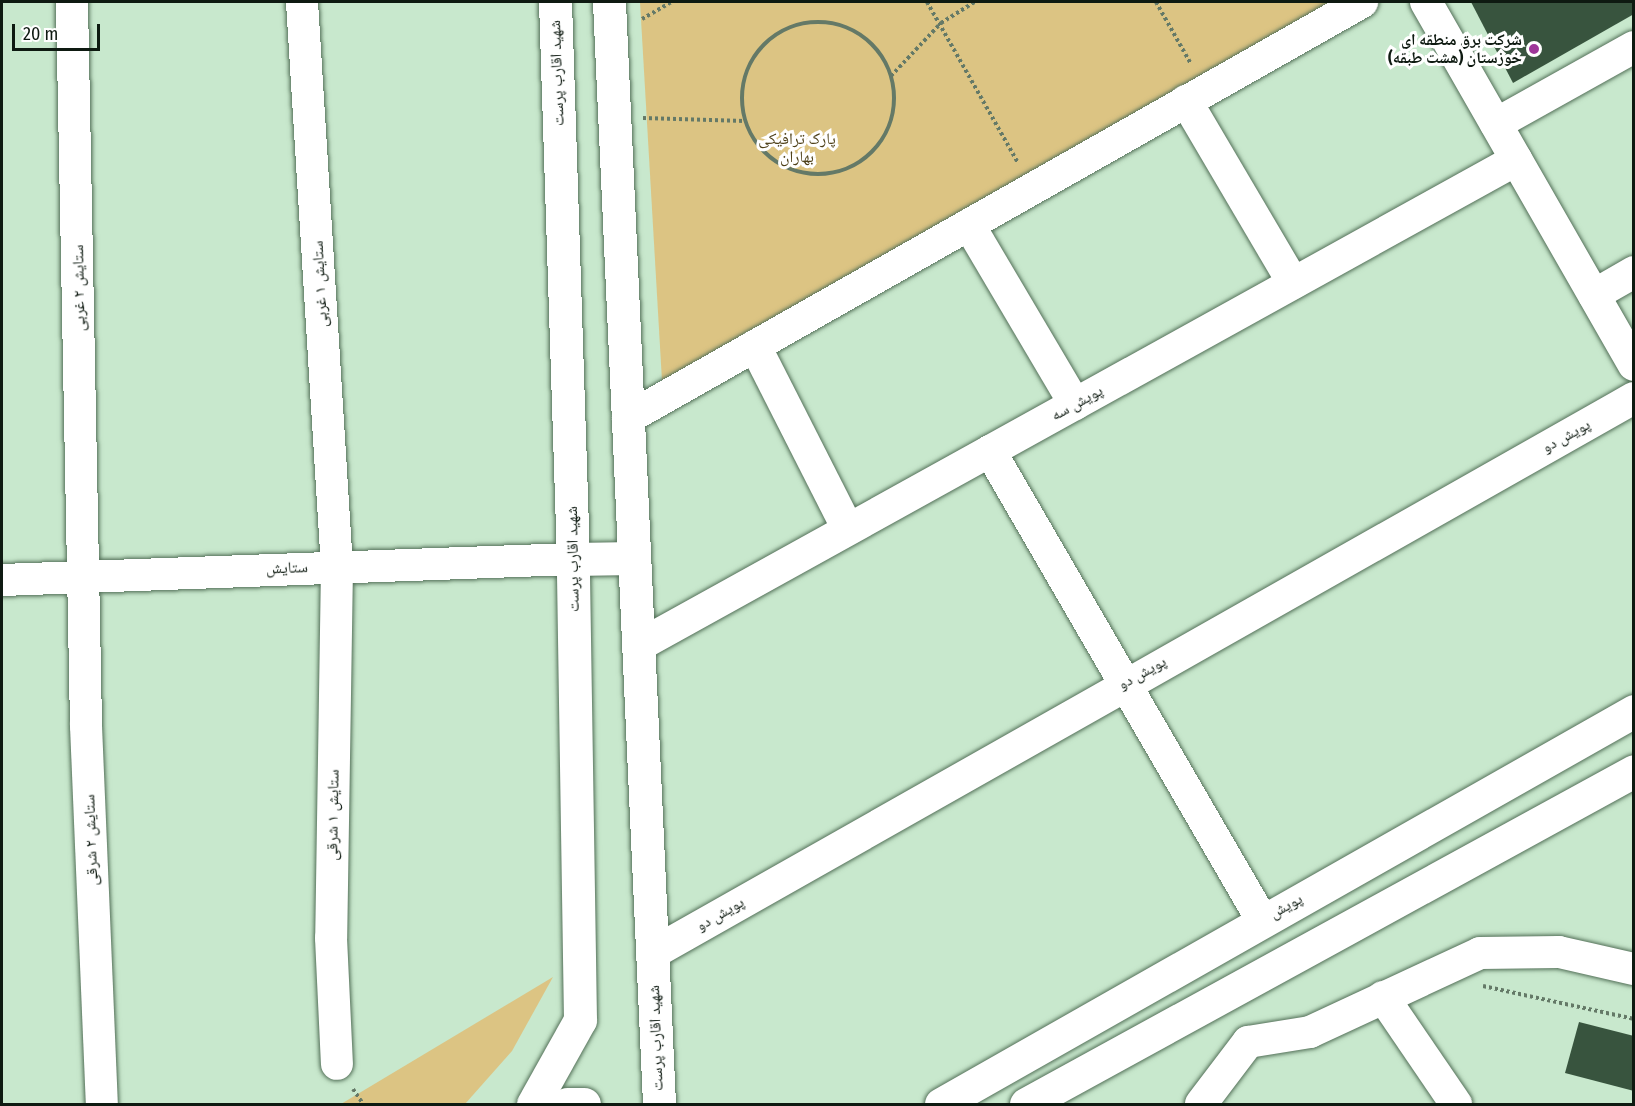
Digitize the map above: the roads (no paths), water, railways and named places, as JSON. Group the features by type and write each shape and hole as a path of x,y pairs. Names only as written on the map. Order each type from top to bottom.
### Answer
{"main road":[{"name":"شهید اقارب پرست","path":"533,1104 580,1020 573,559 555,2"},
{"name":"شهید اقارب پرست","path":"609,2 659,1104"},
{"path":"573,559 634,558"},
{"name":"پویش","path":"941,1104 1634,711"},
{"path":"1026,1104 1634,771"},
{"path":"1262,920 1285,964"},
{"path":"567,1104 584,1104"}],"street":[{"name":"ستایش ۲ غربی","path":"72,2 85,575"},
{"name":"ستایش ۱ غربی","path":"302,2 337,567"},
{"path":"628,418 1362,2"},
{"path":"1426,2 1634,365"},
{"path":"1496,124 1634,47"},
{"path":"1196,96 1293,284"},
{"name":"پویش سه","path":"639,646 1516,160"},
{"path":"969,225 1075,404"},
{"path":"1594,295 1634,272"},
{"path":"755,346 848,529"},
{"name":"پویش دو","path":"653,953 1124,683 1634,398"},
{"path":"990,452 1262,920"},
{"name":"ستایش","path":"2,580 85,575 573,559"},
{"name":"ستایش ۱ شرقی","path":"337,567 331,938 337,1064"},
{"name":"ستایش ۲ شرقی","path":"85,575 102,1104"},
{"path":"1201,1104 1248,1042 1310,1032 1480,953 1559,952 1634,969"},
{"path":"1383,998 1456,1104"}],"place":[{"name":"شرکت برق منطقه ای خوزستان (هشت طبقه)","path":"1534,49"}],"park label":[{"name":"پارک ترافیکی بهاران","path":"797,148"}]}
